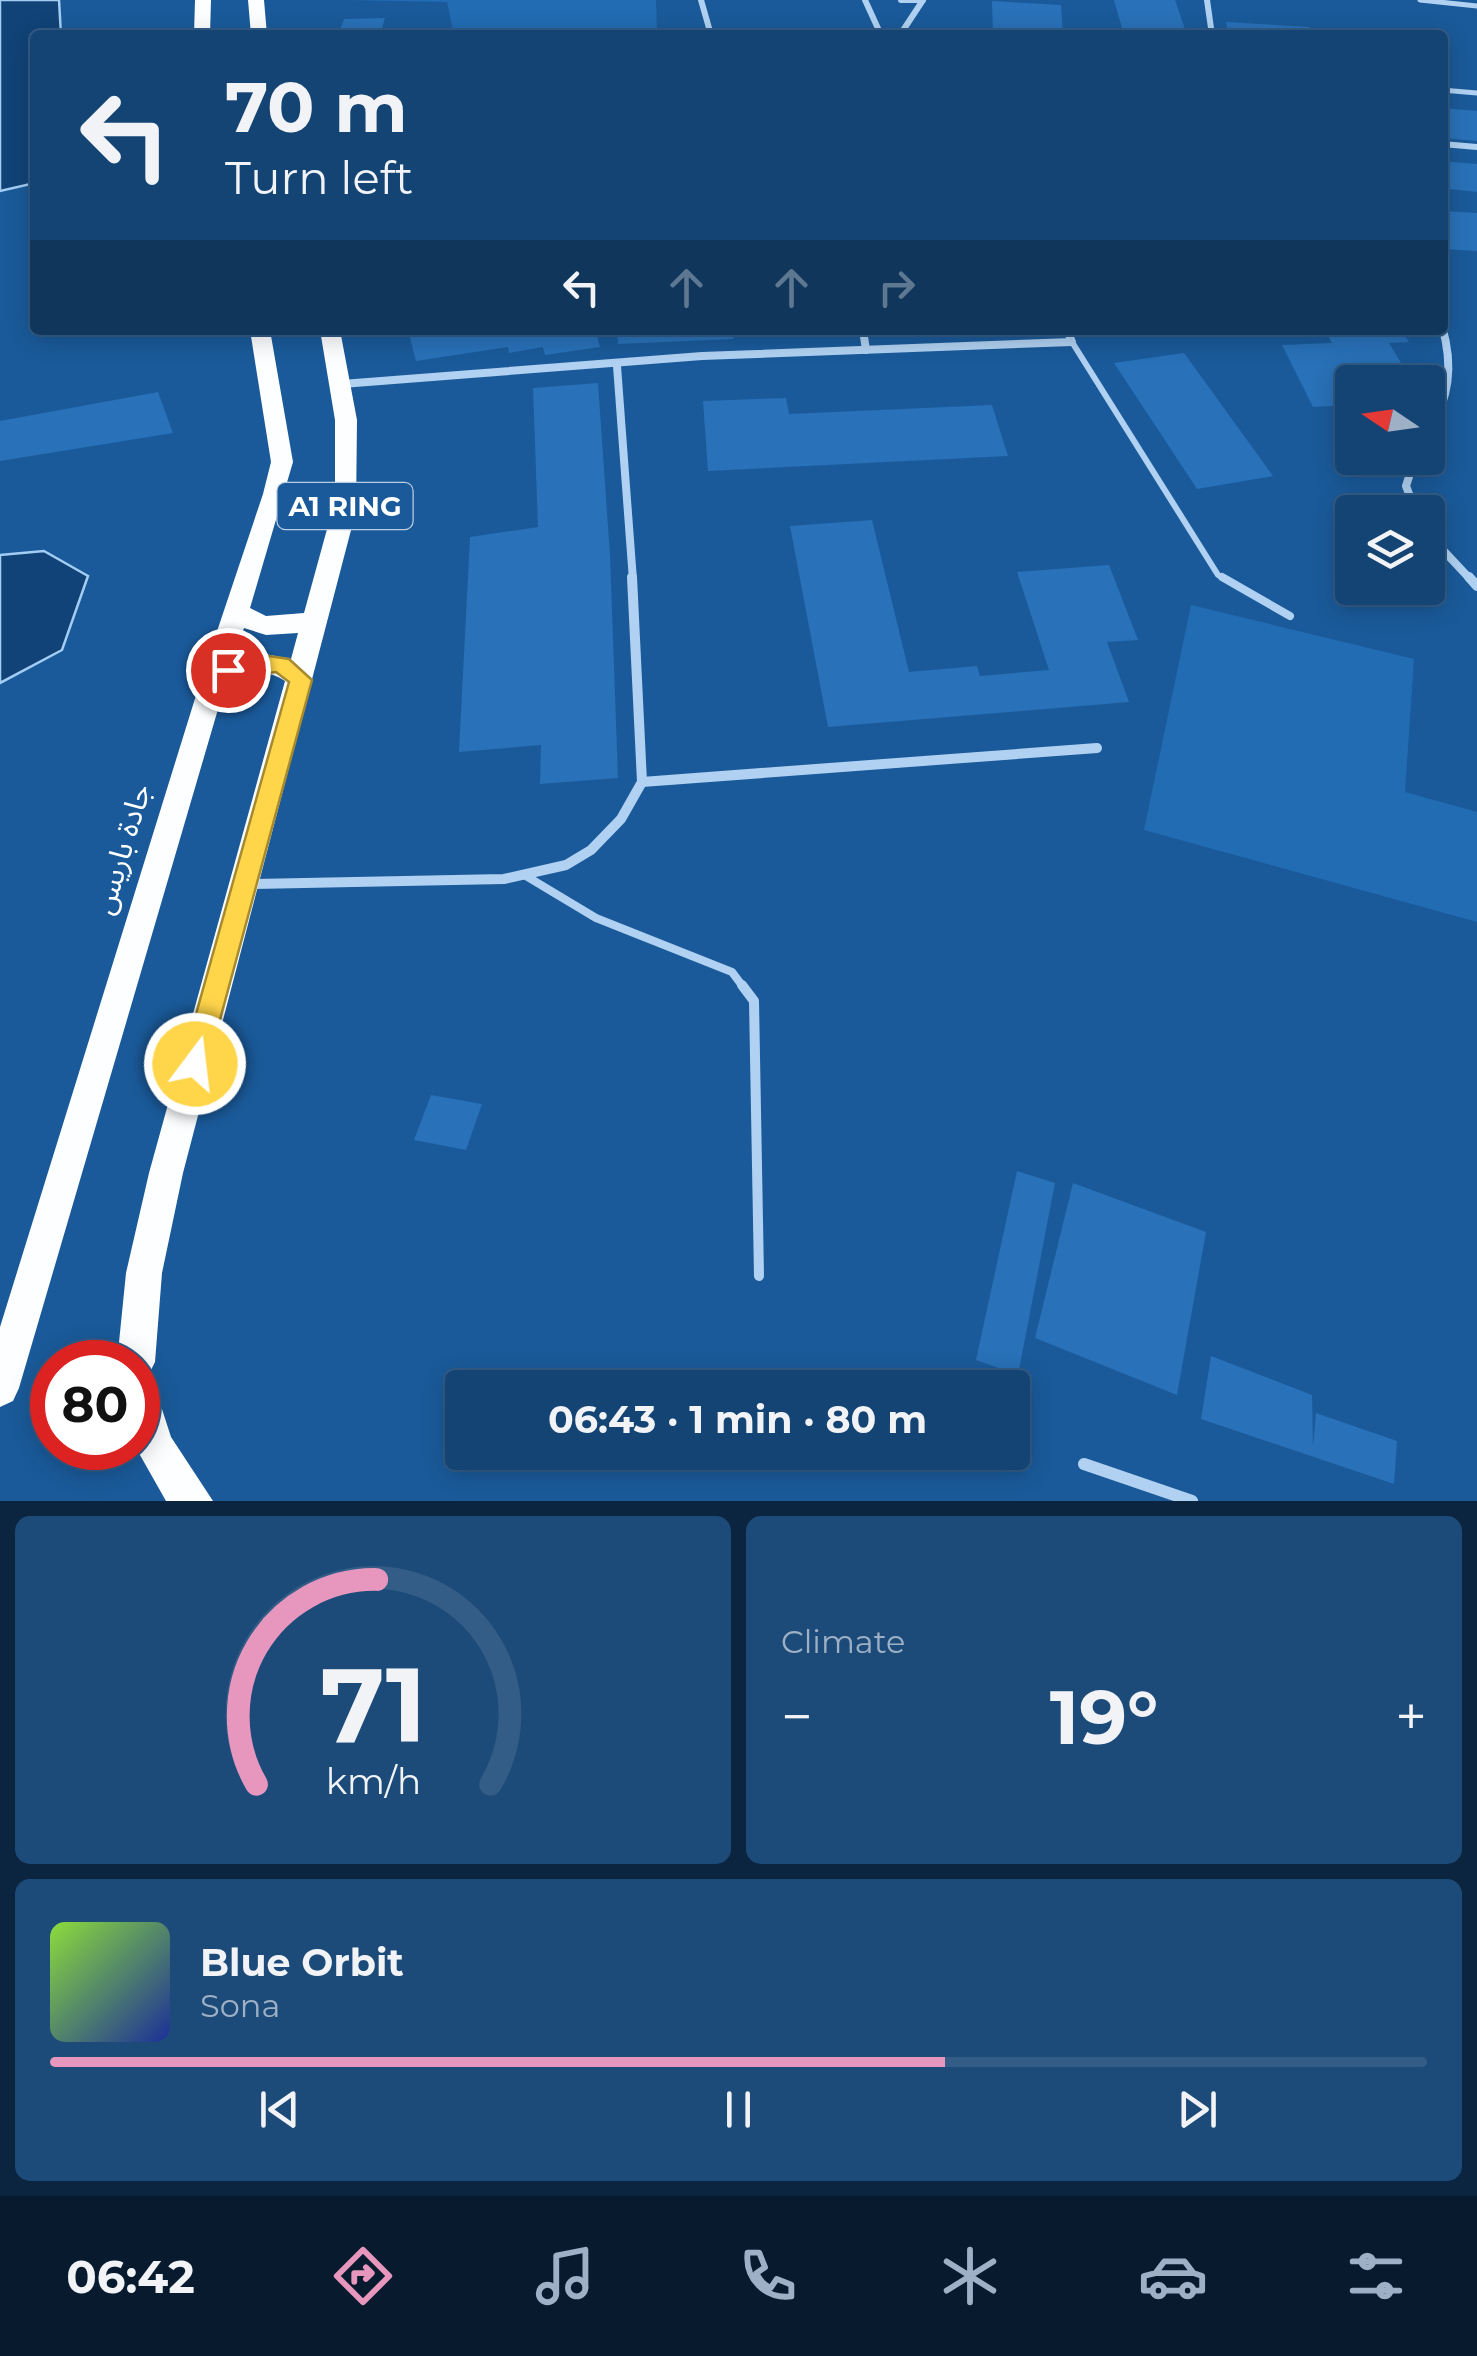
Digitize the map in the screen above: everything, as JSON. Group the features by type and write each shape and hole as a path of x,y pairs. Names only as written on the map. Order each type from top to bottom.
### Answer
{"highway":[{"path":"202,30 203,0"},
{"path":"256,0 259,30"},
{"name":"جادة باريس","path":"0,1388 215,676 267,524 282,462 261,335"},
{"name":"A1 RING","path":"138,1340 144,1273 162,1190 344,511 350,459 342,384 331,335"},
{"path":"236,612 264,626 293,625 318,618"},
{"path":"215,676 262,663 281,664 301,680"},
{"path":"160,1457 193,1501"}],"street":[{"path":"702,0 710,30"},
{"path":"865,0 879,30"},
{"path":"901,0 923,0"},
{"path":"903,30 923,0"},
{"path":"1206,0 1211,30"},
{"path":"1448,145 1477,147"},
{"path":"864,335 866,350"},
{"path":"342,384 617,366 702,356 1072,342 1069,335"},
{"path":"1445,335 1453,357 1445,400"},
{"path":"243,884 474,881 526,876 569,864 597,845 626,816 642,782 630,524 617,366"},
{"path":"1445,556 1477,586"},
{"path":"642,782 1097,748"},
{"path":"1084,1464 1192,1501"}],"lane":[{"path":"1420,0 1477,6"},
{"path":"1448,91 1477,93"},
{"path":"1072,342 1218,575 1290,616"},
{"path":"526,876 596,918 732,972 754,1001 759,1276"}],"shaded area":[{"path":"0,0 59,0 61,30 30,30 30,184 0,191"},
{"path":"348,0 656,0 657,30 453,30 447,2"},
{"path":"44,551 88,576 62,650 0,683 0,555"},
{"path":"1191,605 1414,659 1405,792 1477,812 1477,922 1144,830"}],"building":[{"path":"1114,0 1175,0 1185,29 1122,28"},
{"path":"992,1 1061,5 1063,30 993,30"},
{"path":"385,18 381,30 340,30 344,19"},
{"path":"1226,22 1310,30 1227,30"},
{"path":"1448,109 1477,111 1477,141 1448,139"},
{"path":"1448,162 1477,164 1477,192 1448,189"},
{"path":"1448,211 1477,213 1477,251 1448,249"},
{"path":"409,335 596,335 600,347 545,355 543,347 509,353 508,347 416,361"},
{"path":"617,335 734,335 734,339 618,344"},
{"path":"1328,335 1404,335 1409,342 1389,343 1402,365 1335,365 1335,406 1313,407 1282,345 1332,343"},
{"path":"1184,353 1273,476 1197,489 1114,363"},
{"path":"598,383 610,555 618,778 540,784 541,745 459,752 470,537 538,527 533,388"},
{"path":"158,392 173,433 0,461 0,421"},
{"path":"786,398 789,414 992,405 1008,456 708,471 703,401"},
{"path":"872,520 909,672 977,666 980,676 1049,670 1017,572 1109,565 1138,640 1107,642 1129,702 828,727 790,526"},
{"path":"431,1095 482,1104 466,1150 414,1140"},
{"path":"1017,1171 1055,1183 1019,1370 1004,1370 976,1360"},
{"path":"1073,1183 1206,1232 1177,1395 1035,1338"},
{"path":"1211,1356 1312,1395 1313,1447 1316,1413 1397,1441 1394,1484 1201,1419"}],"route":[{"path":"195,1064 301,680 281,664 249,664 228,670"}]}
